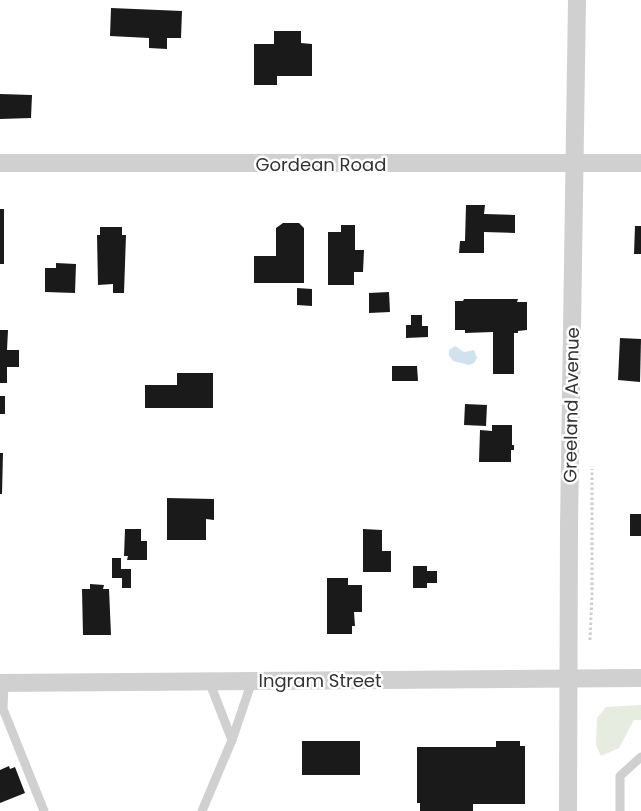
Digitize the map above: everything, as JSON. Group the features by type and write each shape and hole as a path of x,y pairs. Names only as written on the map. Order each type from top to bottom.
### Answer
{"street":[{"name":"Greeland Avenue","path":"568,811 569,527 577,0"},
{"name":"Gordean Road","path":"0,163 641,164"},
{"name":"Ingram Street","path":"2,683 641,678"}],"lane":[{"path":"209,681 232,740"},
{"path":"202,811 232,740 252,681"},
{"path":"2,683 3,709 44,811"},
{"path":"620,811 620,776 641,758"}],"path":[{"path":"588,678 592,594 592,467"}],"shaded area":[{"path":"641,705 641,720 634,720 619,748 601,756 596,745 597,718 606,707"}],"water":[{"path":"455,346 464,352 474,350 477,358 474,363 469,365 453,361 449,355 449,350"}],"building":[{"path":"111,8 182,11 181,38 167,38 167,49 149,48 149,38 110,36"},
{"path":"274,31 301,31 301,43 312,44 312,76 277,76 277,85 254,85 254,44 274,44"},
{"path":"0,94 32,95 31,118 0,119"},
{"path":"466,205 485,205 484,214 515,215 515,233 484,232 484,253 459,253 460,241 465,241"},
{"path":"0,209 4,209 4,264 0,264"},
{"path":"283,223 299,223 304,228 304,283 254,283 254,256 276,256 276,228"},
{"path":"341,225 355,225 355,250 364,250 363,272 354,272 354,285 328,285 328,232 341,232"},
{"path":"635,226 641,226 641,254 634,254"},
{"path":"100,227 122,227 122,235 126,235 124,293 113,293 113,284 98,285 97,235 100,235"},
{"path":"56,263 76,264 75,293 45,292 45,268 56,268"},
{"path":"297,288 312,289 312,306 297,305"},
{"path":"389,292 390,312 369,313 369,293"},
{"path":"464,299 518,299 517,302 527,302 527,330 514,333 514,374 493,374 493,332 465,333 465,330 455,330 455,301 463,301"},
{"path":"411,315 422,315 422,326 428,326 428,337 406,338 406,325 411,325"},
{"path":"0,330 8,330 7,350 19,350 19,367 7,367 7,383 0,383"},
{"path":"620,338 641,339 640,382 618,380"},
{"path":"392,366 417,366 418,381 392,381"},
{"path":"177,373 213,373 213,408 145,408 145,385 177,385"},
{"path":"0,396 5,396 5,414 0,414"},
{"path":"465,404 487,405 486,426 464,425"},
{"path":"492,425 512,425 512,445 514,445 514,450 511,450 511,462 479,462 480,430 492,431"},
{"path":"0,453 3,453 2,494 0,494"},
{"path":"167,498 214,499 214,520 206,519 206,540 167,540"},
{"path":"630,514 641,514 641,536 630,536"},
{"path":"125,529 141,529 141,541 147,541 147,560 127,560 128,556 124,556"},
{"path":"363,529 382,530 382,551 391,551 391,572 363,572"},
{"path":"112,558 121,558 121,569 131,569 131,588 122,588 122,578 112,578"},
{"path":"413,566 427,566 427,571 437,571 437,583 427,583 427,588 413,588"},
{"path":"327,578 348,578 348,585 362,585 362,612 354,612 355,626 352,626 352,634 327,634"},
{"path":"90,584 104,585 103,589 109,589 111,635 83,635 82,589 90,589"},
{"path":"302,741 360,741 360,775 302,775"},
{"path":"496,741 520,741 520,746 525,746 525,804 473,804 473,811 420,811 420,803 417,803 417,747 496,747"},
{"path":"9,766 10,769 15,767 25,793 0,803 0,770"}]}
